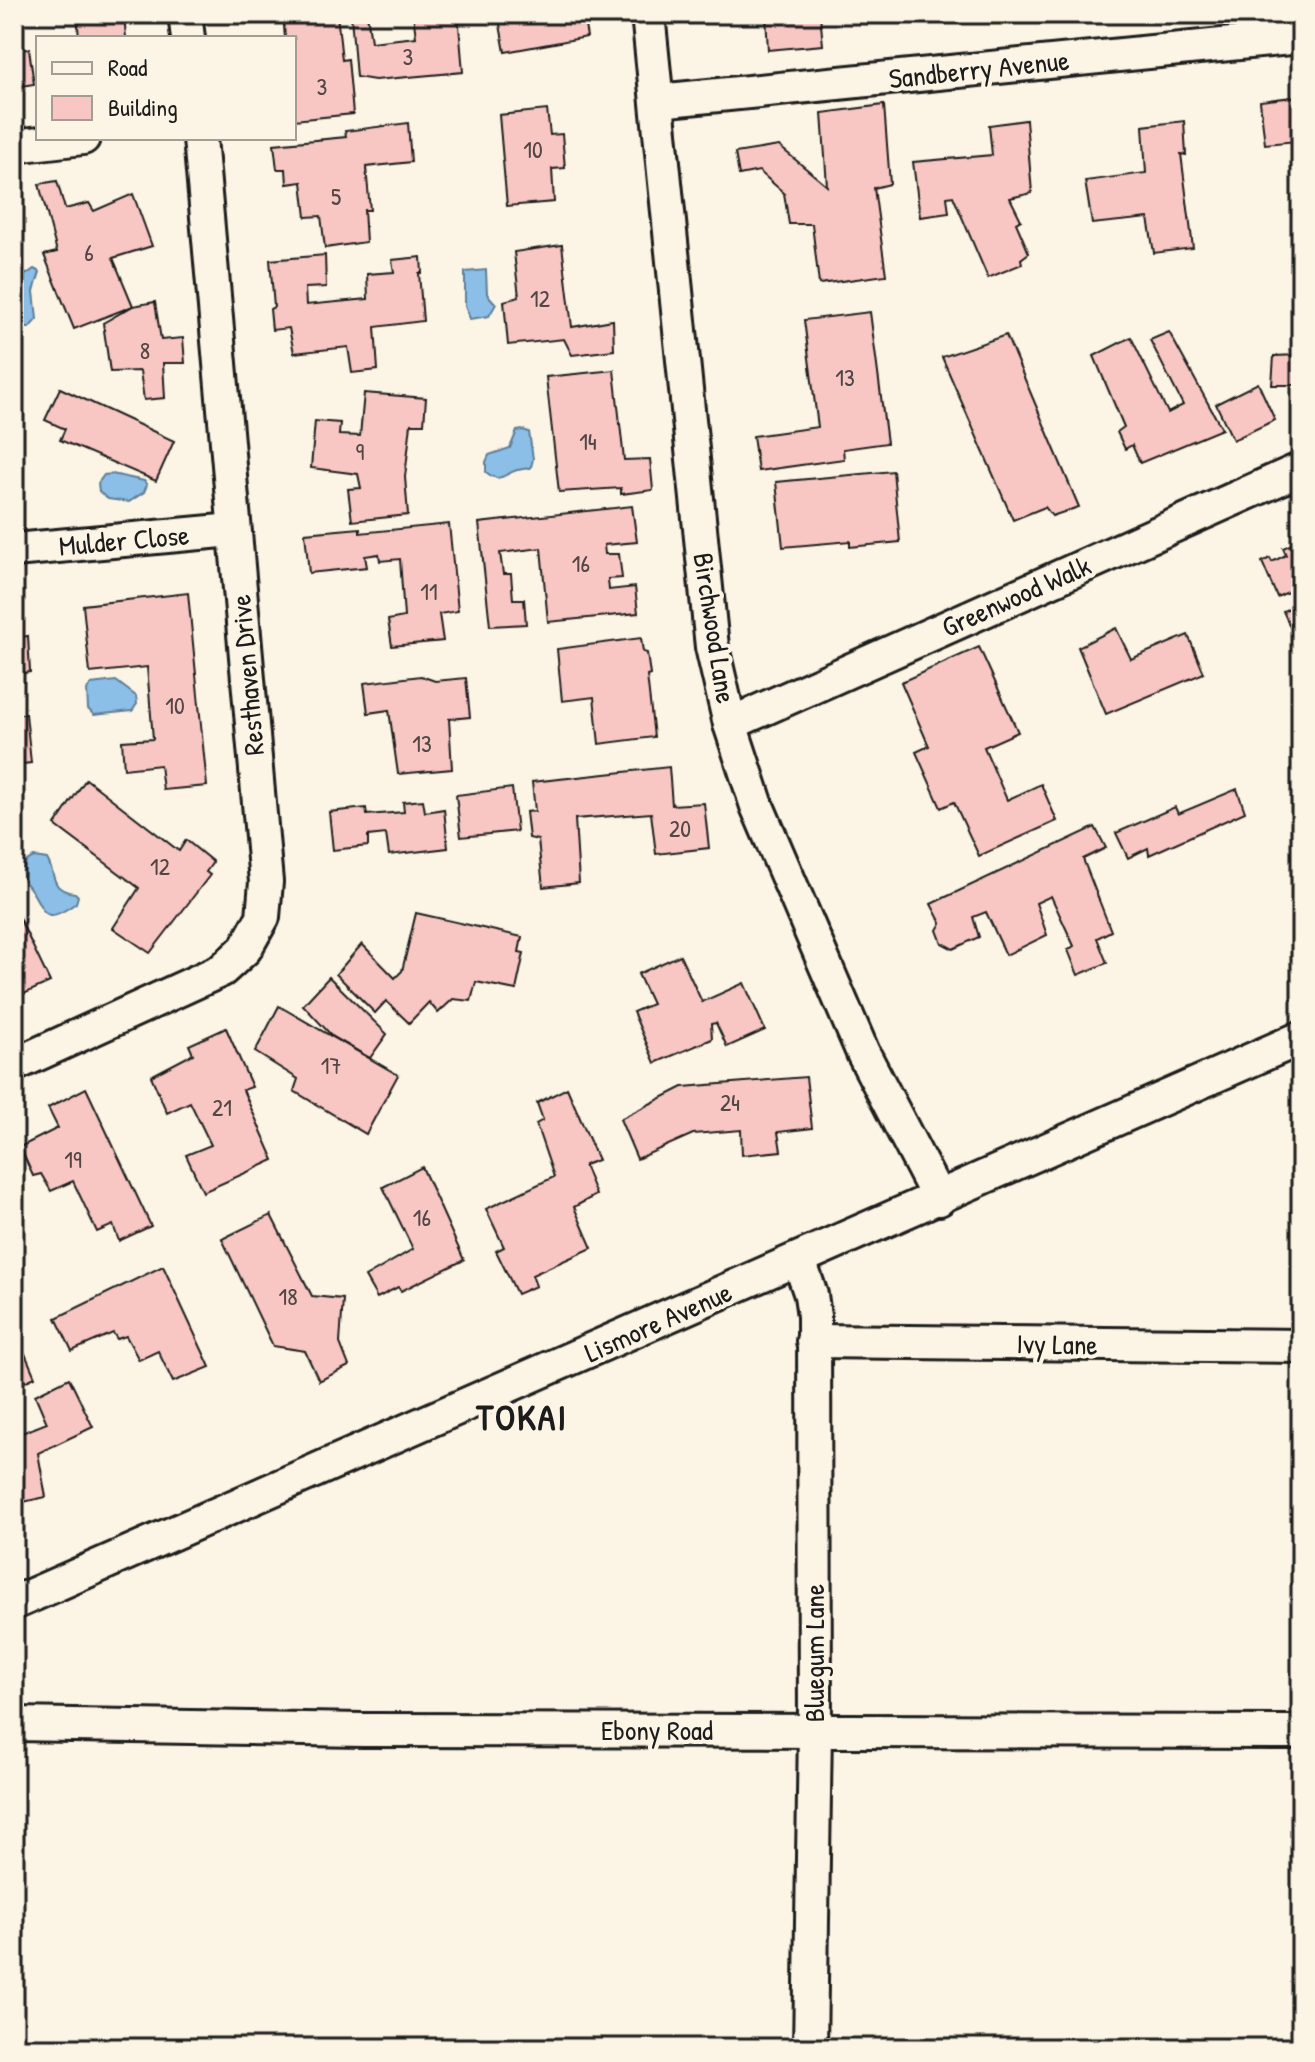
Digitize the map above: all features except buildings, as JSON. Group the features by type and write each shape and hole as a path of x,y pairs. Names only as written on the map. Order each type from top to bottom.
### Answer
{"street":[{"path":"185,14 188,36"},
{"name":"Birchwood Lane","path":"648,14 712,647 730,724 757,806 863,1053 939,1199"},
{"name":"Sandberry Avenue","path":"658,101 1301,37"},
{"path":"14,146 66,140"},
{"name":"Resthaven Drive","path":"14,1065 222,970 245,949 263,917 266,882 200,140"},
{"name":"Greenwood Walk","path":"730,724 1301,469"},
{"name":"Mulder Close","path":"14,550 233,530"},
{"name":"Lismore Avenue","path":"14,1603 1301,1038"},
{"name":"Bluegum Lane","path":"799,1260 811,1295 814,1316 815,1730 810,2048"},
{"name":"Ivy Lane","path":"813,1341 1301,1346"},
{"name":"Ebony Road","path":"14,1724 363,1730 1301,1732"}],"water":[{"path":"34,269 40,272 34,291 37,319 29,328 22,328 14,322 14,278"},
{"path":"486,270 487,294 496,304 489,316 470,319 465,305 465,272"},
{"path":"517,431 529,432 533,459 531,467 499,478 491,476 486,472 489,455 510,448"},
{"path":"104,475 144,481 147,485 144,492 129,502 108,499 99,492 98,483"},
{"path":"116,681 136,696 137,704 132,711 94,715 88,709 87,690 91,684"},
{"path":"34,857 47,859 57,885 75,893 78,896 76,903 55,915 44,912 23,877 25,863"}],"district":[{"name":"TOKAI","path":"522,1417"}]}
